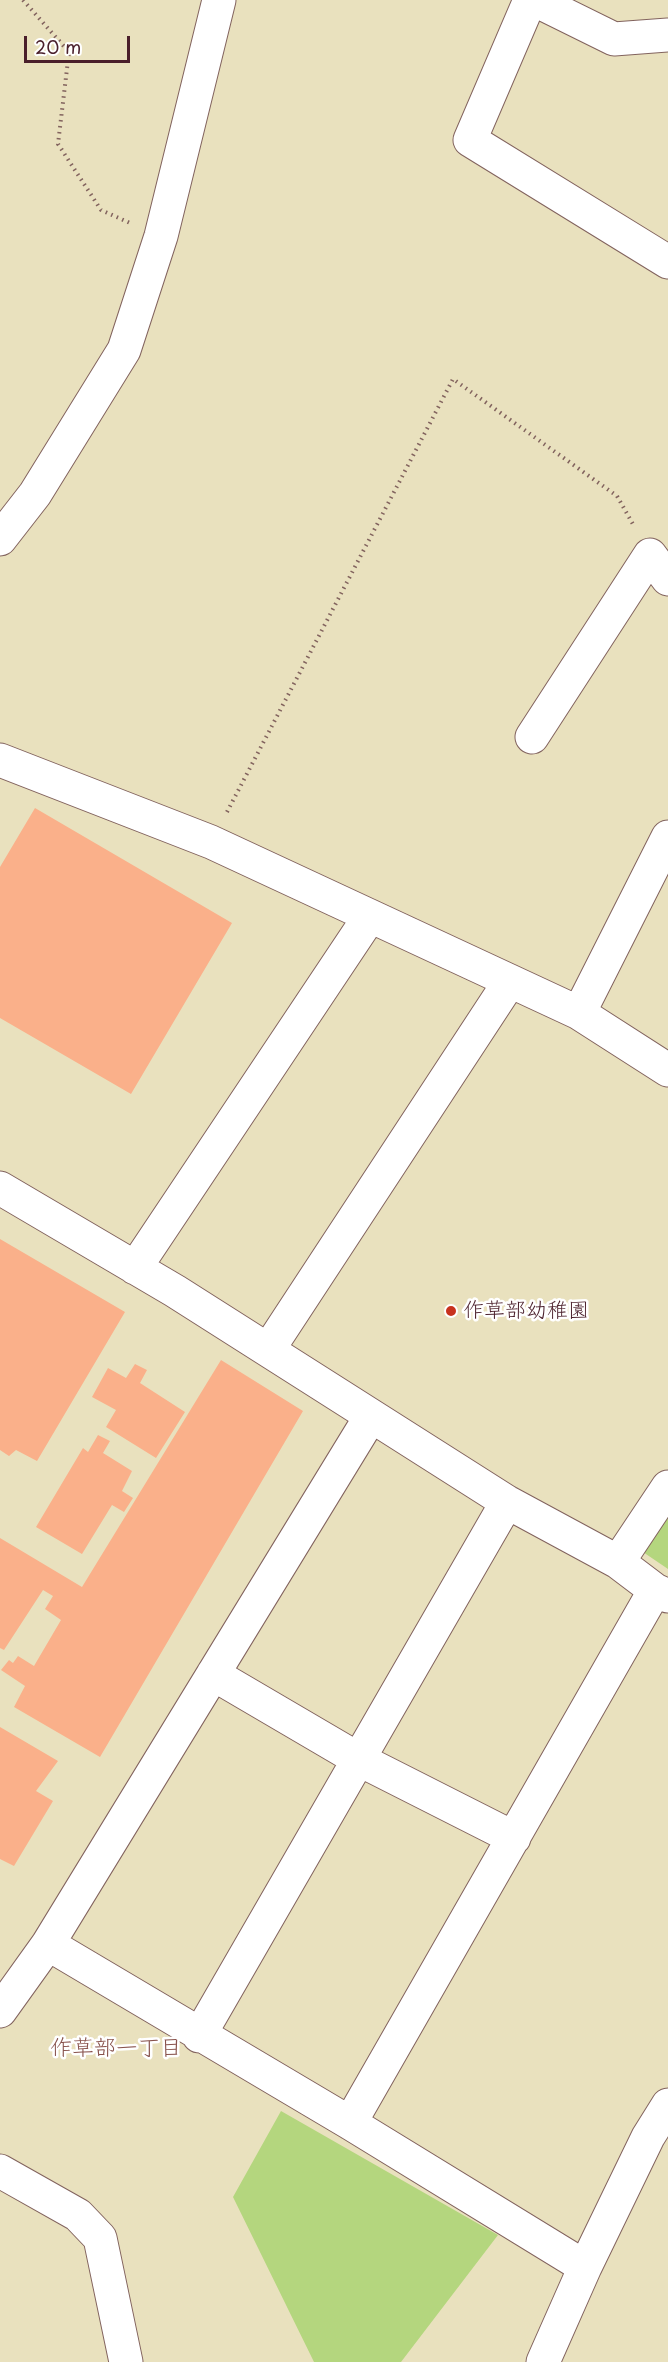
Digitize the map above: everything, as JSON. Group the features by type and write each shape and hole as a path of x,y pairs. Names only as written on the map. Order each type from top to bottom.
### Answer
{"street":[{"path":"0,539 35,494 124,350 161,236 219,0"},
{"path":"530,0 470,140 668,262"},
{"path":"535,0 614,39 668,35"},
{"path":"532,737 659,567"},
{"path":"0,760 211,842 579,1012 668,1070"},
{"path":"579,1012 668,837"},
{"path":"135,1268 370,916"},
{"path":"268,1350 510,981"},
{"path":"0,1188 268,1350 507,1502 618,1562 661,1593 514,1838 350,2122"},
{"path":"0,2011 48,1944 371,1416"},
{"path":"618,1562 668,1487"},
{"path":"199,2036 507,1502"},
{"path":"213,1674 358,1759 514,1838"},
{"path":"48,1944 199,2036 350,2122 585,2266"},
{"path":"554,2356 585,2266 648,2138 668,2105"},
{"path":"0,2171 78,2215 100,2238 126,2362"}],"path":[{"path":"23,0 69,52 58,144 101,210 161,236"},
{"path":"211,842 453,379 617,496 659,567"}],"green space":[{"path":"668,1509 668,1569 640,1550"},
{"path":"281,2111 498,2235 401,2362 314,2362 233,2197"}],"building":[{"path":"35,808 232,923 131,1094 0,1018 0,867"},
{"path":"0,1239 125,1312 37,1461 16,1450 9,1456 0,1450"},
{"path":"221,1360 303,1411 100,1757 14,1707 25,1686 1,1670 9,1660 13,1663 18,1656 34,1666 61,1620 45,1609 53,1596 43,1590 4,1650 0,1648 0,1538 82,1587"},
{"path":"135,1364 147,1370 140,1383 185,1412 156,1458 106,1427 116,1410 92,1397 108,1368 126,1378"},
{"path":"98,1435 110,1441 103,1453 132,1471 122,1491 133,1498 124,1512 112,1505 82,1554 36,1527 83,1448 88,1452"},
{"path":"0,1727 58,1761 36,1791 53,1801 14,1866 0,1859"}],"place":[{"name":"作草部幼稚園","path":"451,1311"}],"district":[{"name":"作草部一丁目","path":"116,2049"}]}
